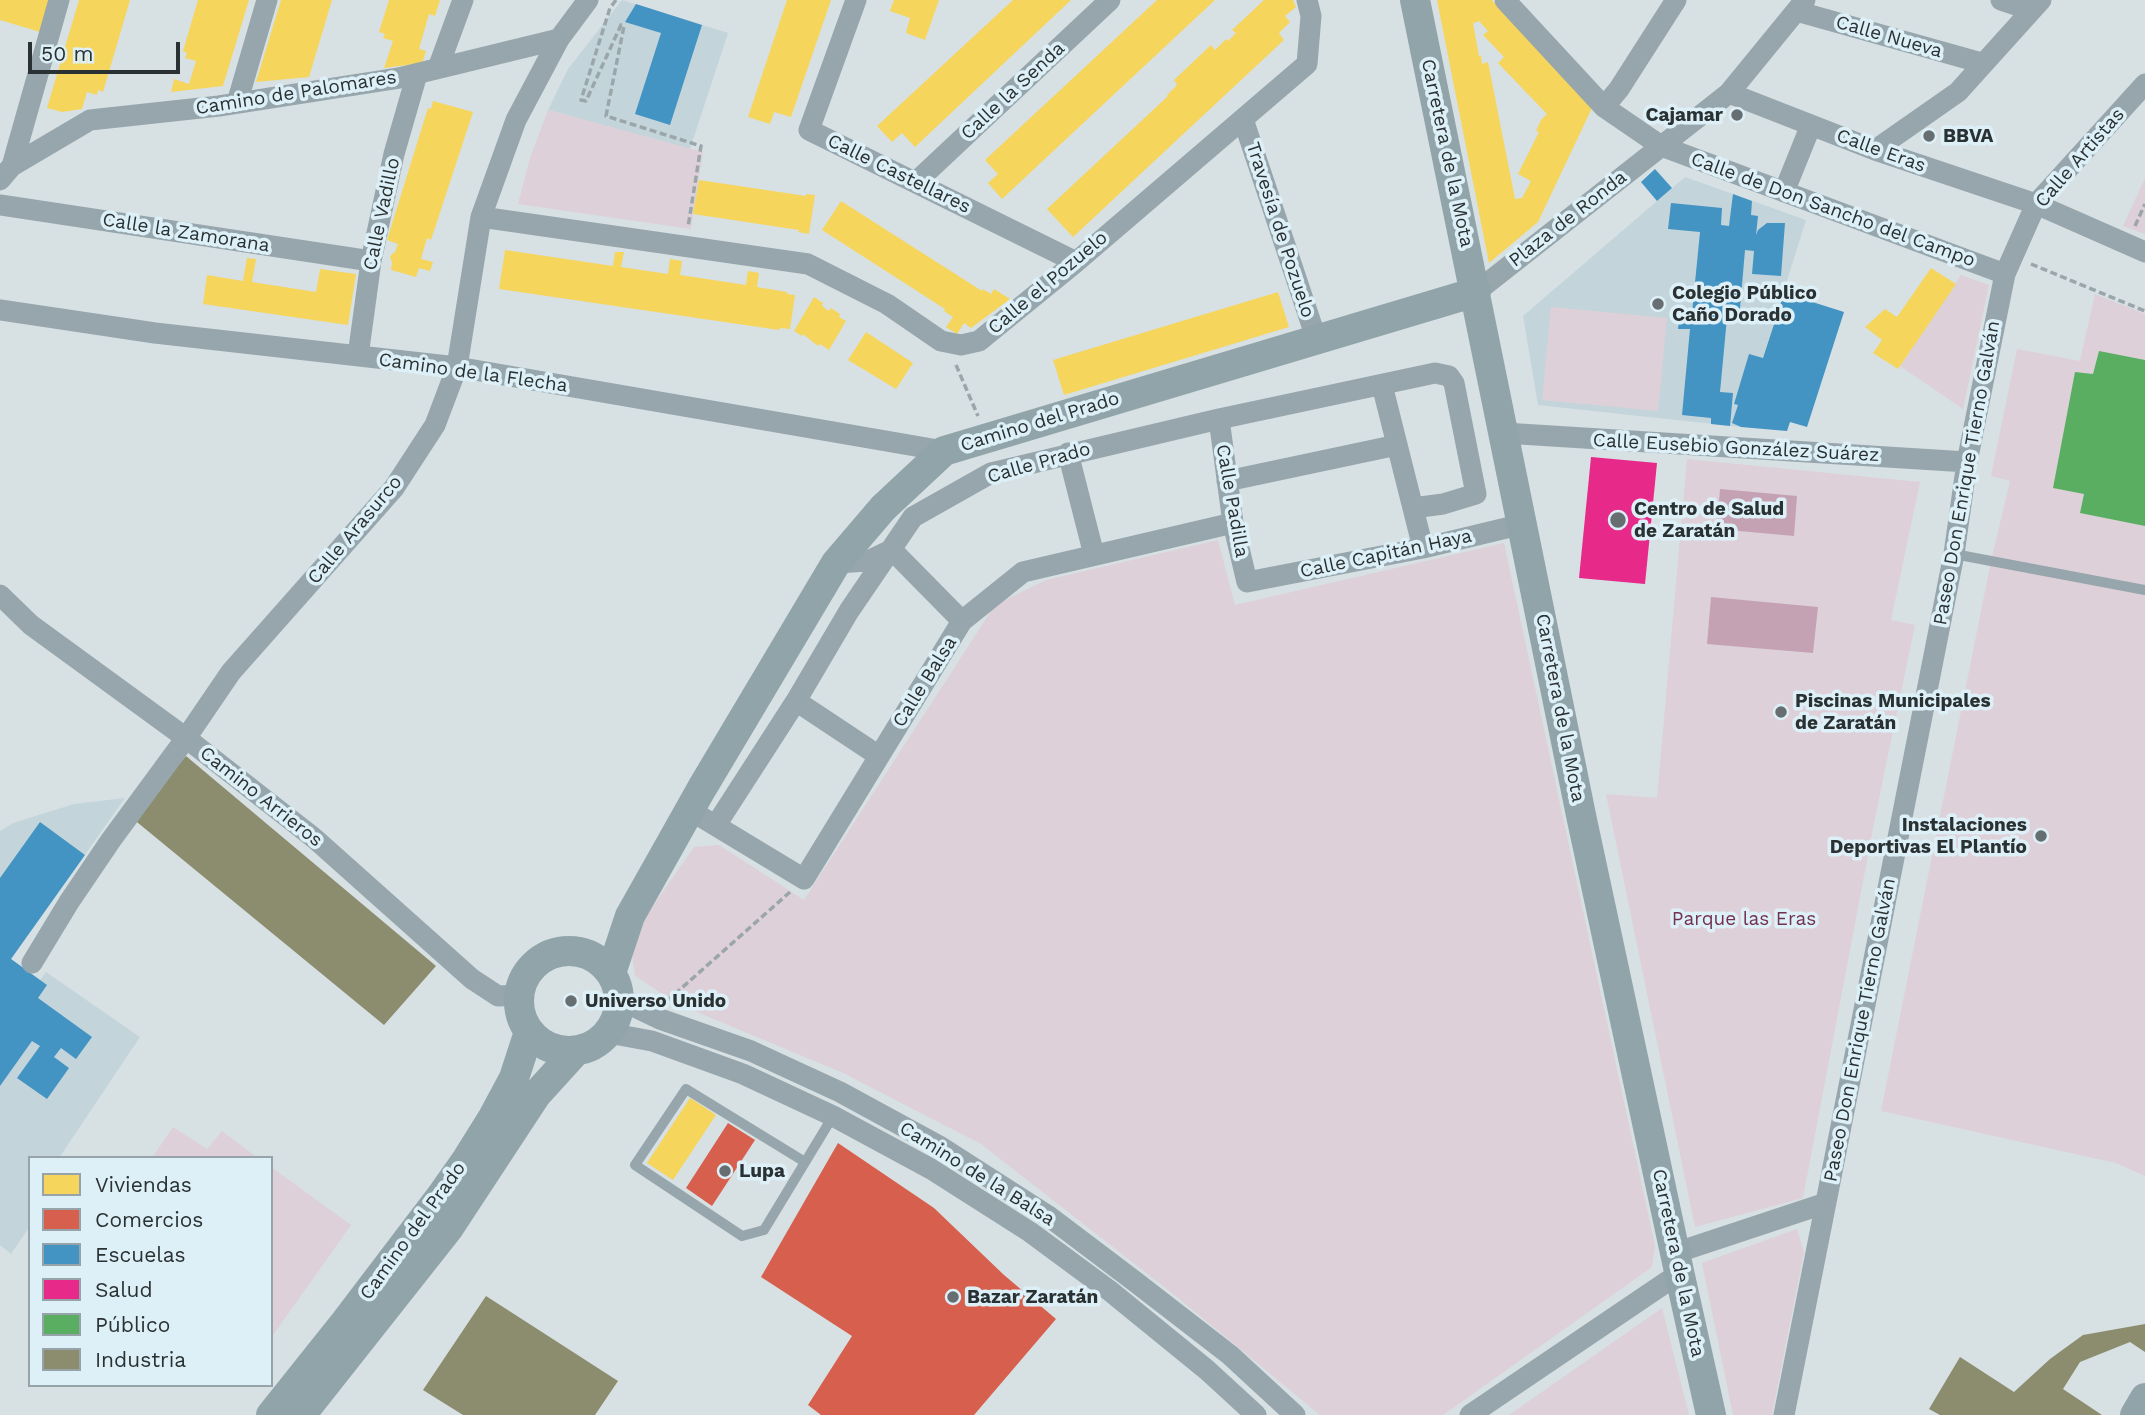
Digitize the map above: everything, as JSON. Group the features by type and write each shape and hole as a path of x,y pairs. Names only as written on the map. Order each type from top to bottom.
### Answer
{"main road":[{"name":"Carretera de la Mota","path":"1415,0 1585,833 1677,1265 1712,1415"},
{"name":"Camino del Prado","path":"583,952 599,943 630,916 703,818 836,563 883,508 944,451 1476,292"},
{"name":"Camino del Prado","path":"615,986 630,916"},
{"path":"554,952 583,952 604,964 615,986 618,1011 608,1033 599,1041 576,1051 550,1048 529,1032 521,1018 519,995 522,981 541,959 554,952"},
{"name":"Camino del Prado","path":"271,1415 362,1300 460,1168 492,1119 514,1078 529,1032"},
{"name":"Camino del Prado","path":"301,1415 448,1229 536,1095 576,1051"},
{"path":"2135,1415 2145,1398"}],"street":[{"path":"6,173 59,0"},
{"path":"237,103 267,0"},
{"name":"Calle Vadillo","path":"358,356 371,261 394,154 428,71 463,0"},
{"path":"559,39 588,0"},
{"name":"Calle Castellares","path":"856,0 809,130 1076,262"},
{"name":"Calle la Senda","path":"916,181 1110,0"},
{"name":"Calle el Pozuelo","path":"961,345 979,341 1076,262 1307,64 1311,16 1307,0"},
{"name":"Calle de Don Sancho del Campo","path":"1504,0 1604,107 1661,146 1784,192 2009,265"},
{"path":"1604,107 1619,89 1676,0"},
{"path":"2001,0 2036,5"},
{"name":"Calle Nueva","path":"1661,146 1729,93 1800,5 1982,64"},
{"path":"1875,150 1958,92 2036,5"},
{"name":"Camino de Palomares","path":"6,173 90,120 237,103 428,71 559,39"},
{"name":"Calle Arasurco","path":"32,963 111,840 231,672 394,488 435,425 457,368 481,217 516,120 559,39"},
{"name":"Calle Artistas","path":"2009,265 2036,204 2145,84"},
{"name":"Calle Eras","path":"1729,93 1875,150 2036,204 2145,251"},
{"name":"Travesía de Pozuelo","path":"1243,119 1317,341"},
{"path":"1784,192 1811,125"},
{"name":"Plaza de Ronda","path":"1476,292 1661,146"},
{"name":"Calle la Zamorana","path":"0,205 371,261"},
{"path":"481,217 808,264 887,304 941,341 961,345"},
{"name":"Paseo Don Enrique Tierno Galván","path":"1784,1415 1954,554 1967,462 2009,265"},
{"name":"Camino de la Flecha","path":"0,310 155,333 457,368 944,451"},
{"name":"Calle Prado","path":"703,818 796,701 849,611 914,517 991,473 1068,453 1435,373 1449,376 1454,383 1476,494 1413,508"},
{"path":"1382,385 1423,548"},
{"name":"Calle Padilla","path":"1219,419 1233,523 1247,582"},
{"name":"Calle Eusebio González Suárez","path":"1504,433 1967,462"},
{"path":"1227,481 1397,445"},
{"path":"1068,453 1094,555"},
{"path":"883,508 894,527 892,550 962,621"},
{"name":"Calle Balsa","path":"804,879 962,621 1023,572 1233,523"},
{"name":"Calle Capitán Haya","path":"1247,582 1423,548 1523,524"},
{"path":"836,563 868,561 892,550"},
{"name":"Camino Arrieros","path":"0,595 31,625 186,738 314,838 472,979 498,996 519,995"},
{"path":"796,701 878,756"},
{"path":"703,818 804,879"},
{"name":"Camino de la Balsa","path":"615,986 660,1019 751,1051 840,1093 941,1147 1047,1215 1133,1280 1230,1355 1295,1415"},
{"name":"Camino de la Balsa","path":"608,1033 652,1041 743,1074 833,1116 931,1169 1030,1232 1110,1291 1186,1352 1256,1415"},
{"path":"1470,1415 1668,1281 1677,1265 1826,1203"}],"lane":[{"path":"1954,554 2145,590"},
{"path":"805,1162 686,1089 635,1165 742,1236 764,1230 833,1116"}],"path":[{"path":"616,0 610,8 581,100 586,102 621,25 624,26 606,116 701,146 685,246"},
{"path":"2009,265 2145,311"},
{"path":"961,345 955,362 988,437"},
{"path":"667,1002 804,879"}],"shaded area":[{"path":"622,0 728,33 690,149 548,110 568,69"},
{"name":"Colegio Público Caño Dorado","path":"1685,177 1806,220 1741,427 1538,405 1523,316"},
{"path":"1720,489 1797,496 1794,536 1717,529"},
{"path":"1711,597 1818,607 1813,653 1707,644"},
{"path":"125,798 11,959 40,980 46,972 140,1037 60,1156 28,1156 28,1229 11,1254 0,1245 0,831 13,823 74,804"}],"green space":[{"path":"548,110 703,152 691,229 518,204 530,158"},
{"path":"2145,178 2145,234 2123,226"},
{"path":"1961,275 1989,285 1963,409 1900,366"},
{"name":"Instalaciones Deportivas El Plantío","path":"2095,294 2145,314 2145,1176 2116,1163 1881,1111 1991,561 2010,481 1991,476 2017,349 2080,361"},
{"path":"1551,307 1667,318 1658,411 1542,400"},
{"name":"Parque las Eras","path":"1687,459 1920,482 1891,620 1915,625 1875,818 1803,1198 1695,1227 1606,794 1657,798"},
{"path":"1218,540 1235,605 1504,543 1655,1246 1652,1267 1443,1415 1320,1415 1177,1297 981,1144 843,1073 678,1004 635,976 630,939 694,847 719,845 804,900 995,605 1046,580"},
{"path":"173,1127 207,1149 222,1131 255,1156 153,1156"},
{"path":"273,1168 351,1225 273,1335"},
{"path":"1797,1229 1804,1252 1772,1415 1733,1415 1702,1263"},
{"path":"1662,1308 1689,1415 1509,1415"}],"building: Viviendas":[{"path":"0,0 49,0 40,32 0,20"},
{"path":"79,0 130,0 103,92 98,90 97,95 87,92 82,109 62,112 47,108"},
{"path":"198,0 249,0 223,86 171,92 174,79 189,84 196,61 185,58 187,53 183,51"},
{"path":"281,0 332,0 309,77 256,82"},
{"path":"389,0 440,0 435,16 429,14 419,49 426,51 422,63 384,68 393,41 383,38 385,34 379,32"},
{"path":"787,0 831,0 791,117 774,112 770,124 748,117"},
{"path":"894,0 939,0 925,40 906,33 910,18 890,11"},
{"path":"1013,0 1071,0 915,147 902,133 892,142 877,126"},
{"path":"1157,0 1215,0 1002,199 988,183 998,174 985,160"},
{"path":"1264,0 1293,0 1296,7 1285,16 1290,22 1279,33 1284,40 1073,237 1047,209 1168,96 1177,85 1174,80 1211,45 1215,50 1226,39 1228,41 1236,33 1232,30"},
{"path":"1437,0 1492,0 1590,102 1592,108 1538,222 1489,263","holes":["1478,20 1488,31 1483,35 1504,57 1498,63 1547,114 1541,120 1536,131 1539,132 1518,174 1531,181 1522,198 1515,199 1488,62 1482,64 1473,23"]},
{"path":"433,101 473,112 431,240 427,238 421,259 433,262 430,271 419,268 416,277 391,270 390,256 398,244 387,240 428,108 431,109"},
{"path":"699,180 806,196 815,195 809,234 798,232 799,230 693,214"},
{"path":"841,201 982,291 983,289 991,294 994,289 1010,299 971,328 964,323 957,334 946,327 953,317 944,311 945,309 822,230"},
{"path":"505,250 613,266 615,252 624,252 621,267 668,274 670,259 682,261 680,275 746,285 748,271 759,273 757,287 795,295 790,329 779,330 499,289"},
{"path":"247,258 256,259 252,282 316,292 320,269 356,274 348,325 203,304 207,275 243,281"},
{"path":"1931,268 1956,284 1898,369 1873,353 1882,340 1865,327 1885,309 1897,317"},
{"path":"1278,292 1289,327 1064,395 1053,360"},
{"path":"814,297 823,303 822,306 829,311 831,308 846,321 829,350 794,331"},
{"path":"866,332 913,363 896,389 848,360"},
{"path":"690,1098 716,1115 673,1180 647,1163"}],"building: Comercios":[{"path":"728,1123 755,1140 712,1206 686,1188"},
{"name":"Bazar Zaratán","path":"838,1143 934,1208 1004,1275 1056,1319 974,1415 821,1415 808,1405 852,1336 761,1277"}],"building: Escuelas":[{"path":"636,4 702,25 670,125 635,114 661,33 625,22"},
{"path":"1655,169 1672,188 1657,201 1641,182"},
{"path":"1733,194 1752,201 1751,215 1758,216 1756,235 1767,223 1785,223 1781,276 1752,274 1754,251 1745,250 1739,320 1727,318 1720,392 1733,393 1730,426 1711,424 1711,418 1682,415 1690,329 1678,329 1680,312 1692,313 1700,232 1668,229 1671,203 1722,208 1721,225 1729,226"},
{"path":"1784,293 1844,312 1807,427 1790,422 1787,431 1741,427 1732,423 1738,405 1734,404 1749,354 1763,358"},
{"path":"40,822 85,855 11,959 47,985 38,998 92,1037 76,1059 61,1048 54,1057 69,1068 47,1099 17,1078 40,1046 32,1041 0,1086 0,878"}],"building: Salud":[{"name":"Centro de Salud de Zaratán","path":"1591,457 1657,463 1645,584 1579,578"}],"building: Público":[{"path":"2099,351 2145,360 2145,526 2080,513 2084,494 2053,488 2075,372 2093,374"}],"building: Industria":[{"path":"186,756 436,966 384,1025 132,818"},
{"path":"486,1296 618,1381 595,1415 463,1415 423,1390"},
{"path":"2145,1324 2145,1352 2130,1342 2080,1362 2063,1389 2102,1415 1940,1415 1929,1409 1960,1357 2014,1392 2050,1359 2083,1335"}],"place":[{"name":"Cajamar","path":"1737,115"},
{"name":"BBVA","path":"1929,136"},
{"name":"Colegio Público Caño Dorado","path":"1658,304"},
{"name":"Centro de Salud de Zaratán","path":"1618,520"},
{"name":"Piscinas Municipales de Zaratán","path":"1781,712"},
{"name":"Instalaciones Deportivas El Plantío","path":"2041,836"},
{"name":"Universo Unido","path":"571,1001"},
{"name":"Lupa","path":"725,1171"},
{"name":"Bazar Zaratán","path":"953,1297"}]}
